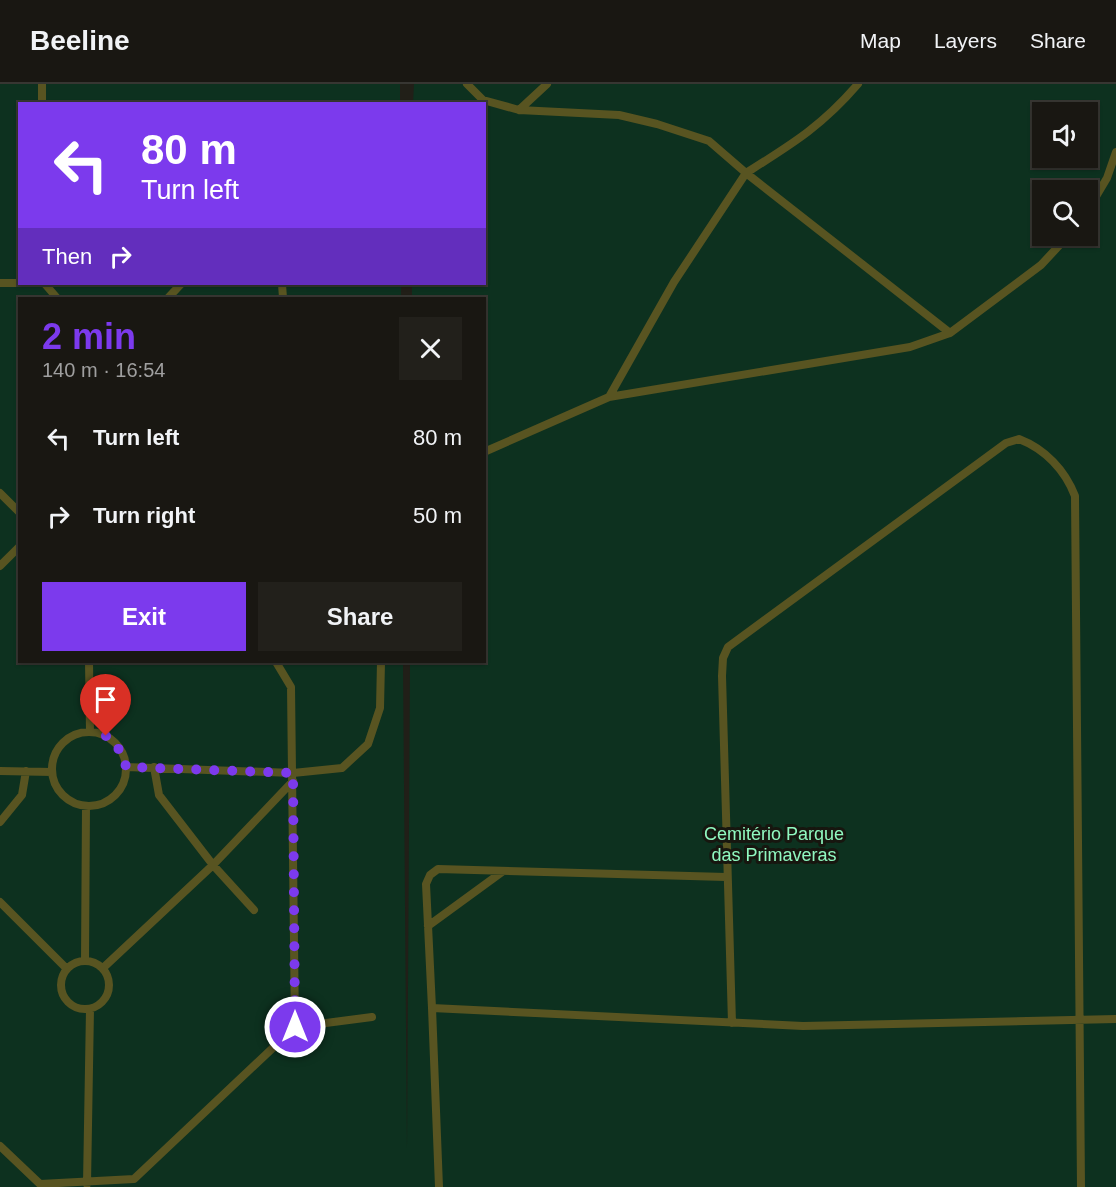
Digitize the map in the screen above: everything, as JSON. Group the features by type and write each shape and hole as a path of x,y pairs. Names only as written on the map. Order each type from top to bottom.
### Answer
{"lane":[{"path":"42,84 42,102"},
{"path":"467,84 483,100 519,110 619,115 657,124 709,141 950,333"},
{"path":"519,110 547,84"},
{"path":"609,397 674,282 746,172 806,136 838,107 858,84"},
{"path":"1098,193 1107,178 1116,152"},
{"path":"486,451 609,397 910,347 950,333 1041,265 1059,246"},
{"path":"0,283 18,283"},
{"path":"46,285 56,297"},
{"path":"169,297 180,285"},
{"path":"732,1023 722,676 723,658 728,647 986,457 1006,444 1019,439 1035,445 1068,477 1075,496 1081,1187"},
{"path":"0,493 18,511"},
{"path":"0,566 18,548"},
{"path":"89,663 90,732"},
{"path":"277,663 291,687 295,1027"},
{"path":"126,767 293,777 342,768 368,744 380,708 381,663"},
{"path":"90,732 106,736 116,744 123,754 126,767 125,780 110,800 98,805 86,806 73,802 63,795 52,772 59,747 69,738 90,732"},
{"path":"154,767 159,795 213,864 254,910"},
{"path":"0,771 52,772"},
{"path":"0,822 22,795 26,771"},
{"path":"103,968 213,864 293,777"},
{"path":"84,961 86,806"},
{"path":"439,1187 426,884 430,875 438,869 726,877"},
{"path":"428,926 502,872"},
{"path":"0,902 66,969"},
{"path":"84,961 103,968 109,979 109,992 102,1003 82,1010 69,1003 61,983 66,969 84,961"},
{"path":"432,1008 803,1026 1116,1019"},
{"path":"87,1184 90,1009"},
{"path":"0,1146 40,1184 87,1184 134,1179 295,1027 372,1017"}],"green space":[{"name":"Cemitério Parque das Primaveras","path":"0,84 400,84 400,102 18,102 18,285 401,285 401,297 18,297 18,663 403,663 407,1150 410,663 486,663 486,297 412,297 412,285 486,285 486,102 413,102 414,84 1116,84 1116,1187 0,1187"}],"route":[{"path":"106,736 123,754 126,767 293,773 295,1027"}]}
